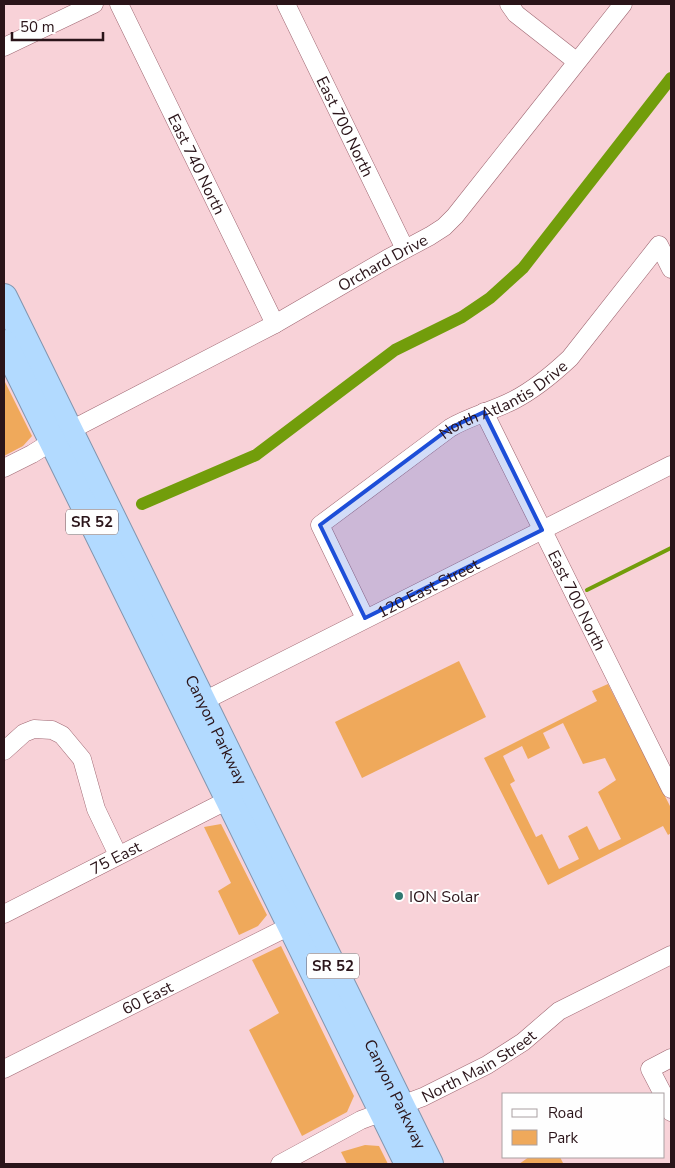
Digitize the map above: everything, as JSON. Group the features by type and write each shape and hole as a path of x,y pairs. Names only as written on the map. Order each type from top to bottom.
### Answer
{"highway":[{"name":"Canyon Parkway","path":"4,297 61,436 392,1107 408,1164"},
{"name":"Canyon Parkway","path":"4,343 61,436"},
{"name":"Canyon Parkway","path":"194,706 228,800 290,926 392,1107 430,1164"}],"street":[{"path":"4,47 94,4"},
{"name":"East 740 North","path":"119,4 275,324"},
{"name":"East 700 North","path":"286,4 404,249"},
{"path":"509,4 516,14 576,61"},
{"name":"Orchard Drive","path":"4,468 61,436 275,324 444,227 455,216 623,4"},
{"name":"North Atlantis Drive","path":"365,618 320,525 450,428 466,419 514,400 538,386 565,363 659,245 671,269"},
{"name":"East 700 North","path":"484,412 671,789"},
{"name":"120 East Street","path":"194,706 671,465"},
{"path":"4,751 24,733 34,729 52,730 62,735 82,759 96,809 118,855"},
{"name":"75 East","path":"4,914 228,800"},
{"name":"60 East","path":"4,1069 290,926"},
{"name":"North Main Street","path":"280,1164 318,1145 338,1131 392,1107 423,1097 488,1065 523,1042 559,1011 671,955"},
{"path":"662,1093 650,1069 671,1058"},
{"path":"665,1099 671,1112"}],"highlighted area":[{"path":"484,412 542,530 365,618 320,525 450,428"}],"green space":[{"path":"4,380 32,436 23,446 4,456"},
{"path":"459,661 486,717 362,778 335,722"},
{"path":"608,684 671,808 671,833 668,835 663,826 548,885 484,758 597,701 592,691","holes":["563,723 583,764 605,758 616,780 598,792 621,839 599,850 587,826 568,836 579,859 559,869 542,834 536,837 510,784 515,781 503,756 522,746 528,759 550,748 543,733"]},
{"path":"221,824 267,915 258,926 239,935 218,891 231,883 204,827"},
{"path":"281,946 354,1096 347,1112 302,1136 249,1030 279,1013 252,960"},
{"path":"365,1145 379,1146 388,1164 347,1164 341,1152"},
{"path":"528,1158 560,1158 563,1163 559,1164 519,1164"}],"waterway":[{"path":"142,504 256,455 395,350 462,317 490,298 523,268 671,78"},
{"path":"587,590 671,548"}],"place":[{"name":"ION Solar","path":"399,896"}]}
